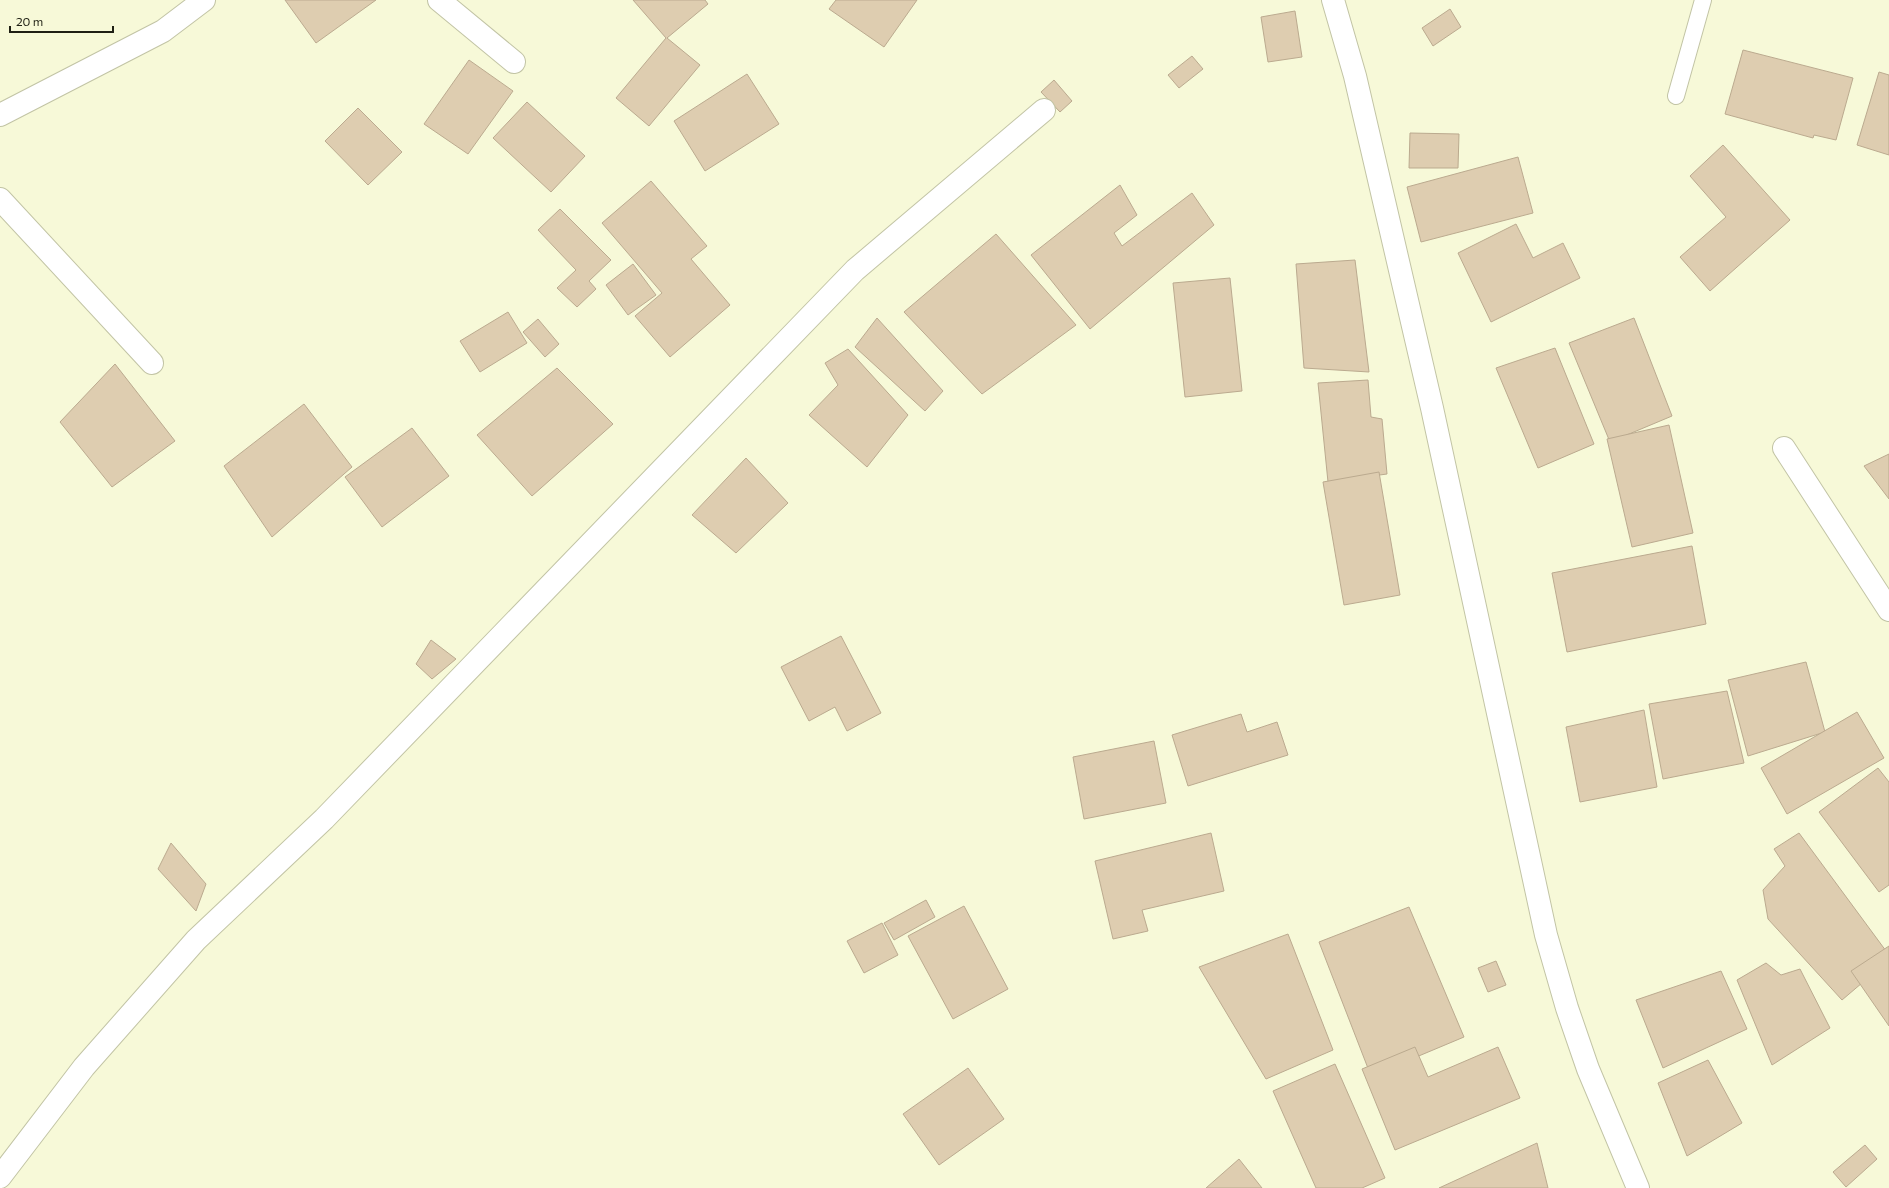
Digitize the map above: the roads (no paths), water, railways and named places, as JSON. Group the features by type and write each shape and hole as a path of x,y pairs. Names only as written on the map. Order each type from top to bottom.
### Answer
{"street":[{"path":"0,115 163,31 204,0"},
{"path":"439,0 514,62"},
{"path":"1333,0 1354,76 1432,408 1546,935 1567,1008 1588,1069 1638,1188"},
{"path":"0,1177 84,1067 196,940 324,819 855,270 1044,110"},
{"path":"0,199 152,363"},
{"path":"1784,448 1889,610"}],"lane":[{"path":"1676,96 1704,0"}]}
